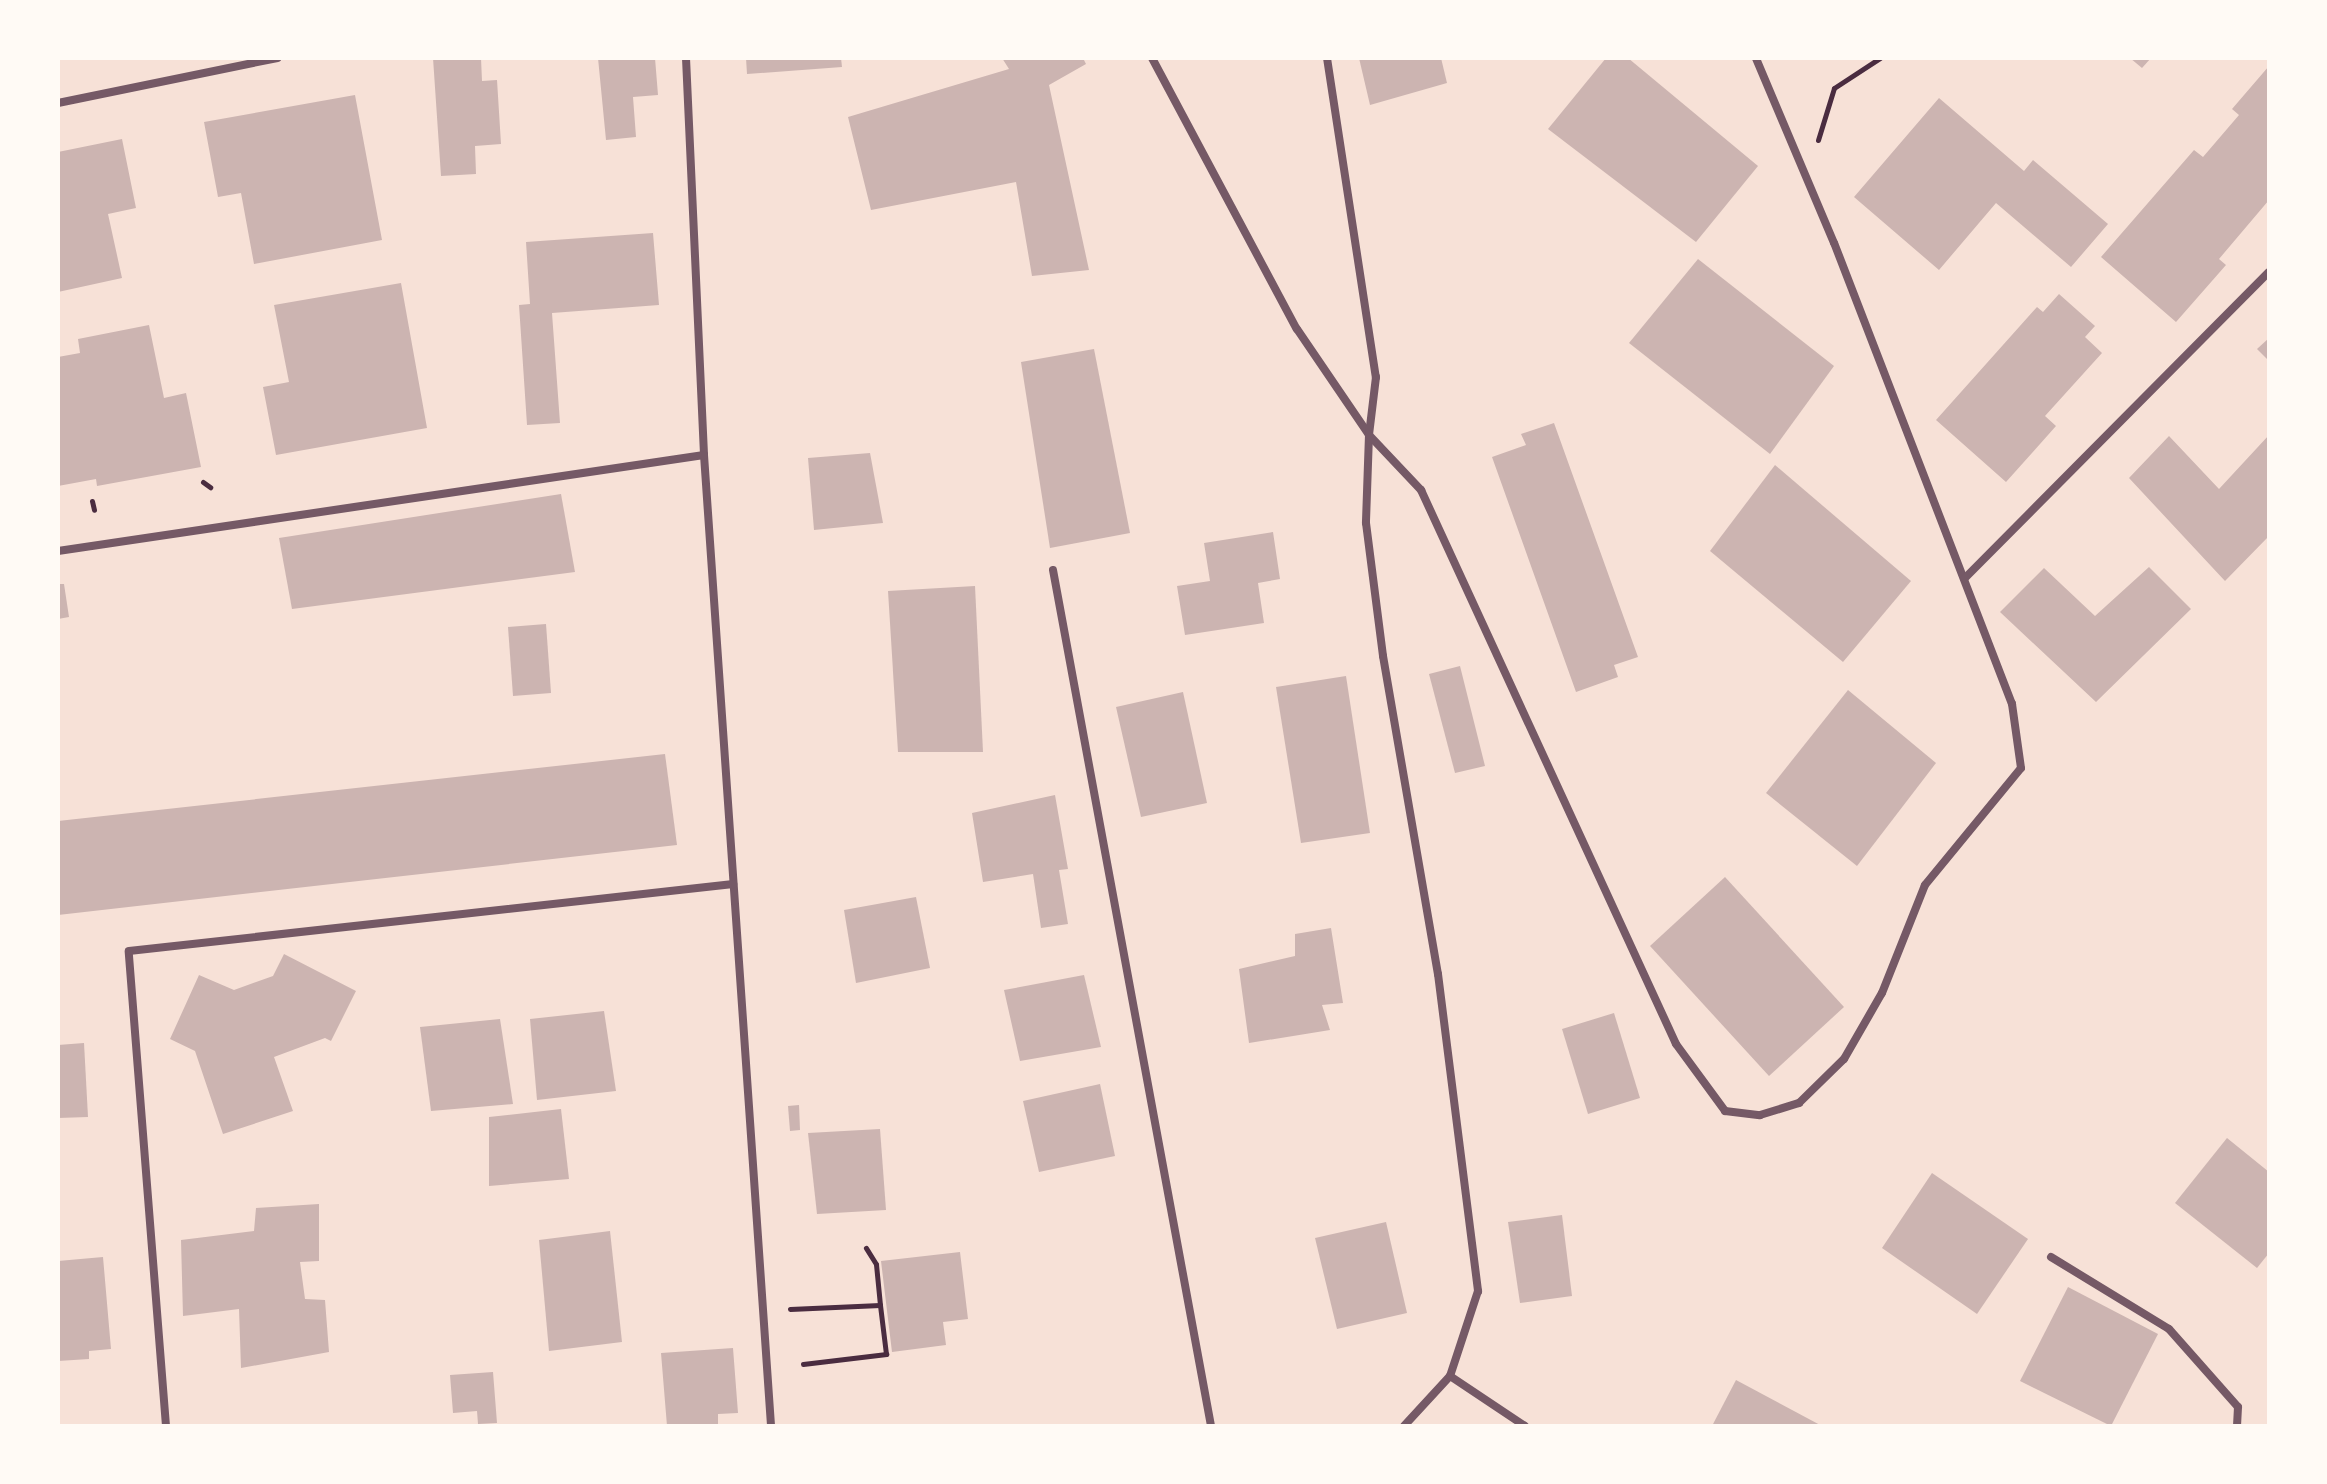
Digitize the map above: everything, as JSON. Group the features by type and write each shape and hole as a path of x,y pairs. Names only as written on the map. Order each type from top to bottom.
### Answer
{"street":[{"path":"58,103 277,58"},
{"path":"686,58 704,455 771,1426"},
{"path":"1152,58 1297,329 1369,435 1421,490 1676,1044 1725,1111 1760,1115 1799,1103 1844,1059 1882,993 1925,885 2021,768 2012,704 1965,578 1756,58"},
{"path":"1327,58 1376,377 1369,435 1366,523 1377,612 1438,974 1478,1291 1450,1376 1404,1426"},
{"path":"1965,578 2269,272"},
{"path":"58,551 704,455"},
{"path":"1053,570 1211,1426"},
{"path":"166,1426 129,951 733,884"},
{"path":"2051,1257 2169,1329 2238,1407 2237,1426"},
{"path":"1450,1376 1525,1426"}],"path":[{"path":"1799,161 1823,135 1834,88 1880,58"},
{"path":"203,482 210,487"},
{"path":"92,501 94,510"},
{"path":"803,1364 886,1354 876,1264 866,1248"},
{"path":"790,1309 880,1305"}],"building":[{"path":"433,58 481,58 482,81 497,80 501,144 475,146 476,174 441,176"},
{"path":"598,58 655,58 658,95 633,97 636,137 606,140"},
{"path":"746,58 841,58 842,67 747,74"},
{"path":"1002,58 1083,58 1086,64 1049,85 1089,270 1032,276 1016,182 871,210 848,117 1009,69"},
{"path":"1359,58 1441,58 1447,83 1370,105"},
{"path":"1606,58 1628,58 1758,166 1696,242 1548,129"},
{"path":"2130,58 2151,58 2142,68"},
{"path":"2269,66 2269,200 2219,259 2226,265 2176,322 2101,257 2194,150 2203,157 2239,115 2232,109"},
{"path":"355,95 382,240 254,264 241,193 218,197 204,122"},
{"path":"1939,98 2024,171 2033,160 2108,224 2071,267 1996,203 1939,270 1854,197"},
{"path":"122,139 136,208 108,214 122,278 58,292 58,152"},
{"path":"653,233 659,305 552,313 560,423 527,425 519,305 530,304 526,242"},
{"path":"1698,259 1834,366 1770,454 1629,343"},
{"path":"401,283 427,428 276,455 263,387 289,382 274,305"},
{"path":"2059,294 2095,326 2085,337 2102,353 2045,416 2056,426 2006,482 1936,420 2037,307 2043,312"},
{"path":"149,325 164,398 186,393 201,467 97,486 96,479 58,486 58,357 80,353 78,339"},
{"path":"2269,338 2269,361 2257,349"},
{"path":"1094,349 1130,533 1050,548 1021,362"},
{"path":"1554,423 1638,657 1614,665 1618,677 1576,692 1492,457 1526,445 1521,434"},
{"path":"2269,435 2269,536 2225,581 2129,478 2169,436 2219,489"},
{"path":"870,453 883,523 814,530 808,458"},
{"path":"1775,465 1911,581 1843,662 1710,551"},
{"path":"561,494 575,572 292,609 279,538"},
{"path":"1273,532 1280,579 1258,583 1264,623 1185,635 1177,586 1210,581 1204,543"},
{"path":"2149,567 2191,609 2096,702 2000,612 2044,568 2095,616"},
{"path":"58,584 64,584 69,617 58,619"},
{"path":"975,586 983,752 898,752 888,591"},
{"path":"546,624 551,693 513,696 508,627"},
{"path":"1460,666 1485,766 1455,773 1429,674"},
{"path":"1346,676 1370,833 1301,843 1276,687"},
{"path":"1848,690 1936,763 1857,866 1766,793"},
{"path":"1183,692 1207,803 1141,817 1116,707"},
{"path":"665,754 677,845 58,915 58,821"},
{"path":"1055,795 1068,869 1059,870 1068,924 1041,928 1033,874 983,882 972,813"},
{"path":"1725,877 1844,1007 1769,1076 1650,946"},
{"path":"916,897 930,968 856,983 844,910"},
{"path":"1331,928 1343,1003 1322,1005 1330,1030 1249,1043 1239,969 1295,956 1295,934"},
{"path":"284,954 356,991 331,1041 325,1038 274,1057 293,1111 223,1134 195,1051 170,1039 199,975 234,990 273,976"},
{"path":"1084,975 1101,1047 1020,1061 1004,990"},
{"path":"604,1011 616,1091 537,1100 530,1019"},
{"path":"1614,1013 1640,1098 1588,1114 1562,1029"},
{"path":"500,1019 513,1104 431,1111 420,1027"},
{"path":"84,1043 88,1117 58,1118 58,1045"},
{"path":"1100,1084 1115,1156 1039,1172 1023,1101"},
{"path":"799,1105 800,1130 790,1131 788,1106"},
{"path":"561,1109 569,1179 489,1186 489,1117"},
{"path":"880,1129 886,1210 817,1214 808,1133"},
{"path":"2227,1138 2269,1172 2269,1253 2257,1268 2175,1203"},
{"path":"1932,1173 2028,1239 1977,1314 1882,1248"},
{"path":"319,1204 319,1261 300,1262 305,1299 325,1300 329,1352 241,1368 239,1309 183,1316 181,1240 254,1231 256,1208"},
{"path":"1562,1215 1572,1296 1520,1303 1508,1222"},
{"path":"1386,1222 1407,1313 1337,1329 1315,1238"},
{"path":"610,1231 622,1342 549,1351 539,1240"},
{"path":"960,1252 968,1319 943,1322 946,1345 892,1352 881,1261"},
{"path":"103,1257 111,1349 89,1351 89,1359 58,1361 58,1261"},
{"path":"2068,1287 2158,1334 2111,1426 2020,1381"},
{"path":"733,1348 738,1413 718,1414 718,1426 667,1426 661,1353"},
{"path":"493,1372 497,1423 478,1424 477,1411 453,1413 450,1375"},
{"path":"1736,1380 1822,1426 1712,1426"}]}
